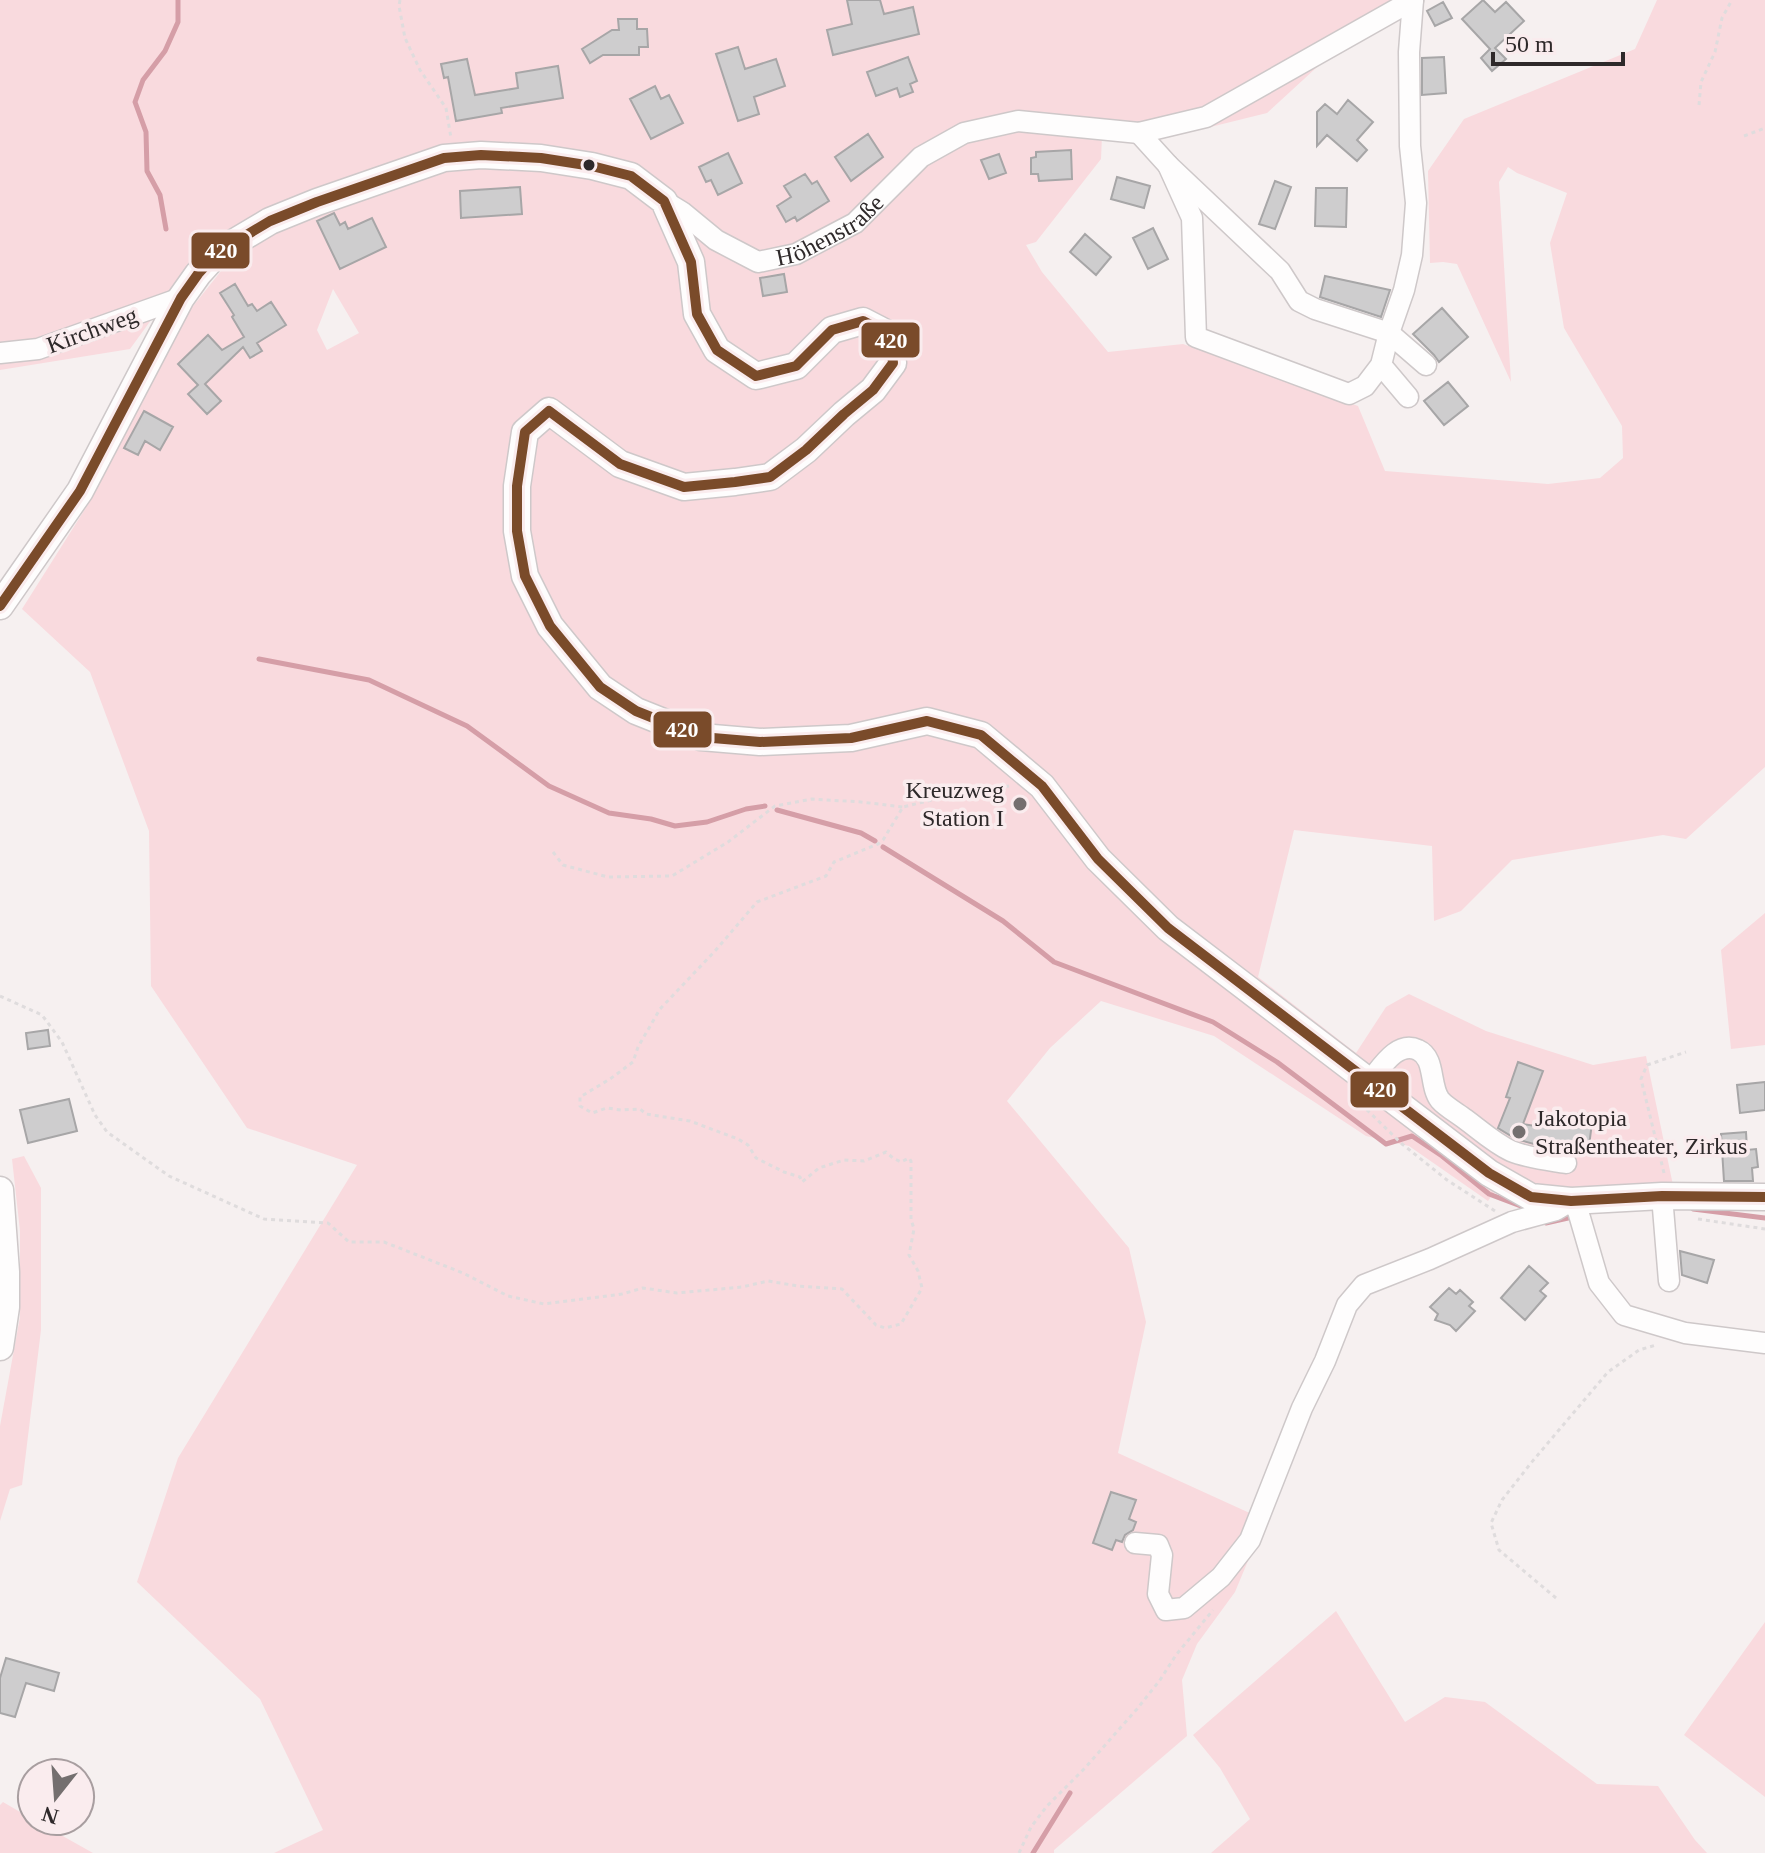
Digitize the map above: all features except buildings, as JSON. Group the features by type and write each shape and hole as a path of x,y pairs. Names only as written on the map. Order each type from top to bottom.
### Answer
{"main road":[{"name":"Höhenstraße","path":"0,606 80,491 181,298 218,252 270,221 317,202 453,157 541,158 592,166 631,176 664,201"},
{"path":"664,201 691,262 697,314 717,350 756,376 796,366 832,330 863,321 890,335 893,363 873,390 770,477 684,487 620,464 549,411 525,432 517,486 517,531 525,576 550,626 600,687 636,711 701,737 760,742 851,738 927,721 981,735 1042,786 1098,859 1168,928 1489,1173 1531,1197 1571,1201 1666,1196 1765,1197"},
{"path":"0,1190 6,1307 0,1347"}],"street":[{"name":"Höhenstraße","path":"664,201 716,240 758,262 796,254 855,223 921,157 964,133 1018,121 1139,133 1206,117 1413,0"},
{"path":"1168,165 1192,218 1196,337 1349,394 1365,386 1381,365 1412,255 1416,203 1410,146 1409,52 1413,0"},
{"path":"1139,133 1168,165 1280,271 1299,301 1389,333 1426,365"},
{"name":"Kirchweg","path":"0,353 38,349 181,298"},
{"path":"1381,365 1408,397"},
{"path":"1370,1081 1391,1055 1401,1049 1420,1051 1428,1062 1439,1099 1512,1151 1566,1163"},
{"path":"1666,1196 1669,1281"},
{"path":"1135,1543 1158,1545 1162,1555 1158,1594 1166,1610 1184,1608 1221,1577 1250,1540 1347,1305 1364,1285 1512,1222 1556,1210 1571,1201 1578,1211 1599,1283 1624,1315 1685,1333 1765,1343"}],"path":[{"path":"400,0 405,38 420,70 446,108 453,157"},
{"path":"1699,105 1701,82 1715,52 1722,18 1732,0"},
{"path":"1744,136 1765,128"},
{"path":"553,852 563,865 608,877 672,876 728,842 775,806 812,799 903,807 1018,784"},
{"path":"0,996 42,1015 62,1042 95,1115 107,1132 169,1176 264,1219 328,1223 349,1242 384,1242 463,1273 508,1296 544,1304 622,1294 643,1288 677,1293 742,1287 768,1281 842,1289 876,1325 885,1328 901,1324 922,1288 918,1271 909,1255 914,1229 909,1158 901,1162 886,1152 864,1161 844,1160 819,1168 802,1182 800,1177 756,1158 748,1145 738,1139 690,1121 646,1114 640,1109 607,1108 592,1113 580,1106 580,1097 633,1062 660,1009 757,902 826,876 834,862 878,844 903,807"},
{"path":"1666,1196 1641,1079 1647,1065 1686,1052"},
{"path":"1394,1137 1447,1180 1512,1222"},
{"path":"1556,1598 1499,1550 1491,1523 1502,1500 1608,1372 1639,1350 1660,1344"},
{"path":"1019,1853 1031,1827 1047,1806 1137,1709 1219,1603"}],"shaded area":[{"path":"0,0 1398,0 1377,12 1267,113 1170,137 1102,136 1101,159 1036,242 1026,245 1042,272 1108,352 1183,344 1358,406 1385,471 1548,484 1600,478 1623,458 1622,426 1564,328 1550,243 1567,193 1508,167 1499,182 1511,382 1457,264 1430,263 1428,171 1464,119 1635,49 1657,0 1765,0 1765,767 1686,839 1663,835 1512,860 1461,911 1434,921 1432,846 1294,830 1258,977 1356,1053 1386,1007 1409,994 1486,1031 1593,1065 1646,1056 1678,1209 1571,1201 1495,1191 1488,1201 1409,1146 1366,1136 1214,1036 1101,1001 1050,1048 1007,1101 1129,1248 1146,1322 1118,1453 1265,1520 1235,1592 1197,1644 1182,1680 1187,1736 1054,1853 274,1853 323,1830 260,1699 137,1582 178,1458 357,1165 247,1128 151,986 149,831 90,672 22,609 87,506 173,336 190,310 244,245 275,228 433,175 269,208 183,276 130,349 0,370","holes":["333,289 359,333 327,350 317,330"]},
{"path":"1765,913 1765,1045 1731,1049 1721,950"},
{"path":"24,1156 41,1188 41,1330 22,1485 10,1489 0,1521 0,1426 20,1317 20,1231 12,1159"},
{"path":"1336,1611 1405,1722 1445,1697 1485,1702 1597,1784 1658,1786 1707,1853 1211,1853 1250,1819 1220,1768 1193,1735"},
{"path":"1765,1622 1765,1797 1684,1735"},
{"path":"3,1802 16,1810 16,1837 64,1837 93,1853 0,1853 0,1805"}],"waterway":[{"path":"166,229 160,195 147,171 146,132 135,102 143,80 165,51 178,22 178,0"},
{"path":"259,659 369,680 467,726 549,786 609,813 675,826 707,822 765,806"},
{"path":"777,810 861,833 875,841"},
{"path":"883,847 1003,921 1054,962 1213,1022 1277,1062 1386,1144 1412,1136 1489,1194 1526,1208"},
{"path":"1693,1209 1765,1218"},
{"path":"1546,1223 1568,1218"},
{"path":"1033,1853 1070,1793"}],"transit line":[{"name":"420","path":"0,606 80,491 181,298 218,252 270,221 444,158 481,155 541,158 631,176 664,201 691,262 697,314 717,350 756,376 796,366 832,330 863,321 890,335 893,363 873,390 806,450 770,477 684,487 620,464 549,411 525,432 517,486 517,531 525,576 550,626 600,687 636,711 701,737 760,742 851,738 927,721 981,735 1042,786 1098,859 1168,928 1489,1173 1531,1197 1571,1201 1662,1196 1765,1197"}],"place":[{"name":"Kreuzweg Station I","path":"1020,804"},
{"name":"Jakotopia Straßentheater, Zirkus","path":"1519,1132"}]}
